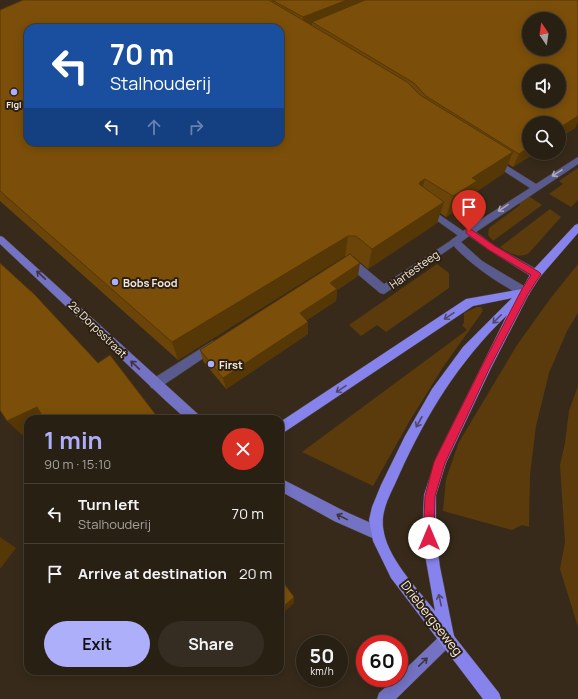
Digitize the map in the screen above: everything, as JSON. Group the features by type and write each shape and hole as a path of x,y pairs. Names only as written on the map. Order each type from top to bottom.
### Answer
{"main road":[{"path":"385,699 448,638 432,567 429,538 430,496 440,462 487,364 525,292 536,274 578,227"},
{"name":"2e Dorpsstraat","path":"0,239 38,272 155,384 190,415"},
{"path":"284,426 470,302 525,292"},
{"path":"284,486 340,516 377,533 377,509 402,455 447,375 467,349 525,292"},
{"name":"Driebergseweg","path":"377,533 385,553 396,573 448,638 493,699"}],"street":[{"path":"484,154 535,187"},
{"path":"462,236 578,160"},
{"path":"420,204 462,236 492,248 536,274"},
{"path":"462,236 466,255 474,262 525,292"},
{"name":"Hartesteeg","path":"336,268 349,260 384,290 462,236"},
{"path":"155,384 224,340"}],"shaded area":[{"path":"578,168 578,200 571,207 549,194 563,184 559,181"},
{"path":"527,195 542,205 493,241 488,235 489,228 520,205 517,199"},
{"path":"550,209 561,217 529,253 525,255 518,255 510,253 500,247"},
{"path":"437,264 449,273 449,288 386,332 377,325 361,336 349,325"},
{"path":"578,264 578,313 567,331 549,373 536,426 530,475 529,527 522,525 512,530 443,511 446,479 459,442 517,345 550,299"},
{"path":"477,307 481,307 483,311 443,367 409,422 373,486 302,452 467,330 462,325 464,323 464,313"},
{"path":"578,386 578,627 560,569 565,542 560,465 565,443 569,411"}],"building":[{"path":"23,0 269,0 407,82 420,95 513,152 472,178 477,181 453,196 425,179 419,184 444,202 372,249 356,236 348,236 172,342 0,191 0,10"},
{"path":"272,0 347,0 303,17"},
{"path":"365,0 578,0 578,116 566,124 566,116 522,116 522,152 519,154 426,96 414,83 312,22"},
{"path":"350,254 360,263 330,283 337,289 300,313 308,322 223,378 200,350"},
{"path":"0,263 35,295 98,363 110,355 156,415 42,415 37,407 7,421 0,410"},
{"path":"284,583 294,597 284,606"}],"place":[{"name":"Figi","path":"14,92"},
{"name":"Bobs Food","path":"115,282"},
{"name":"First","path":"211,364"}],"route":[{"path":"429,538 428,524 430,496 440,462 487,364 536,274 492,248 469,231"}]}
